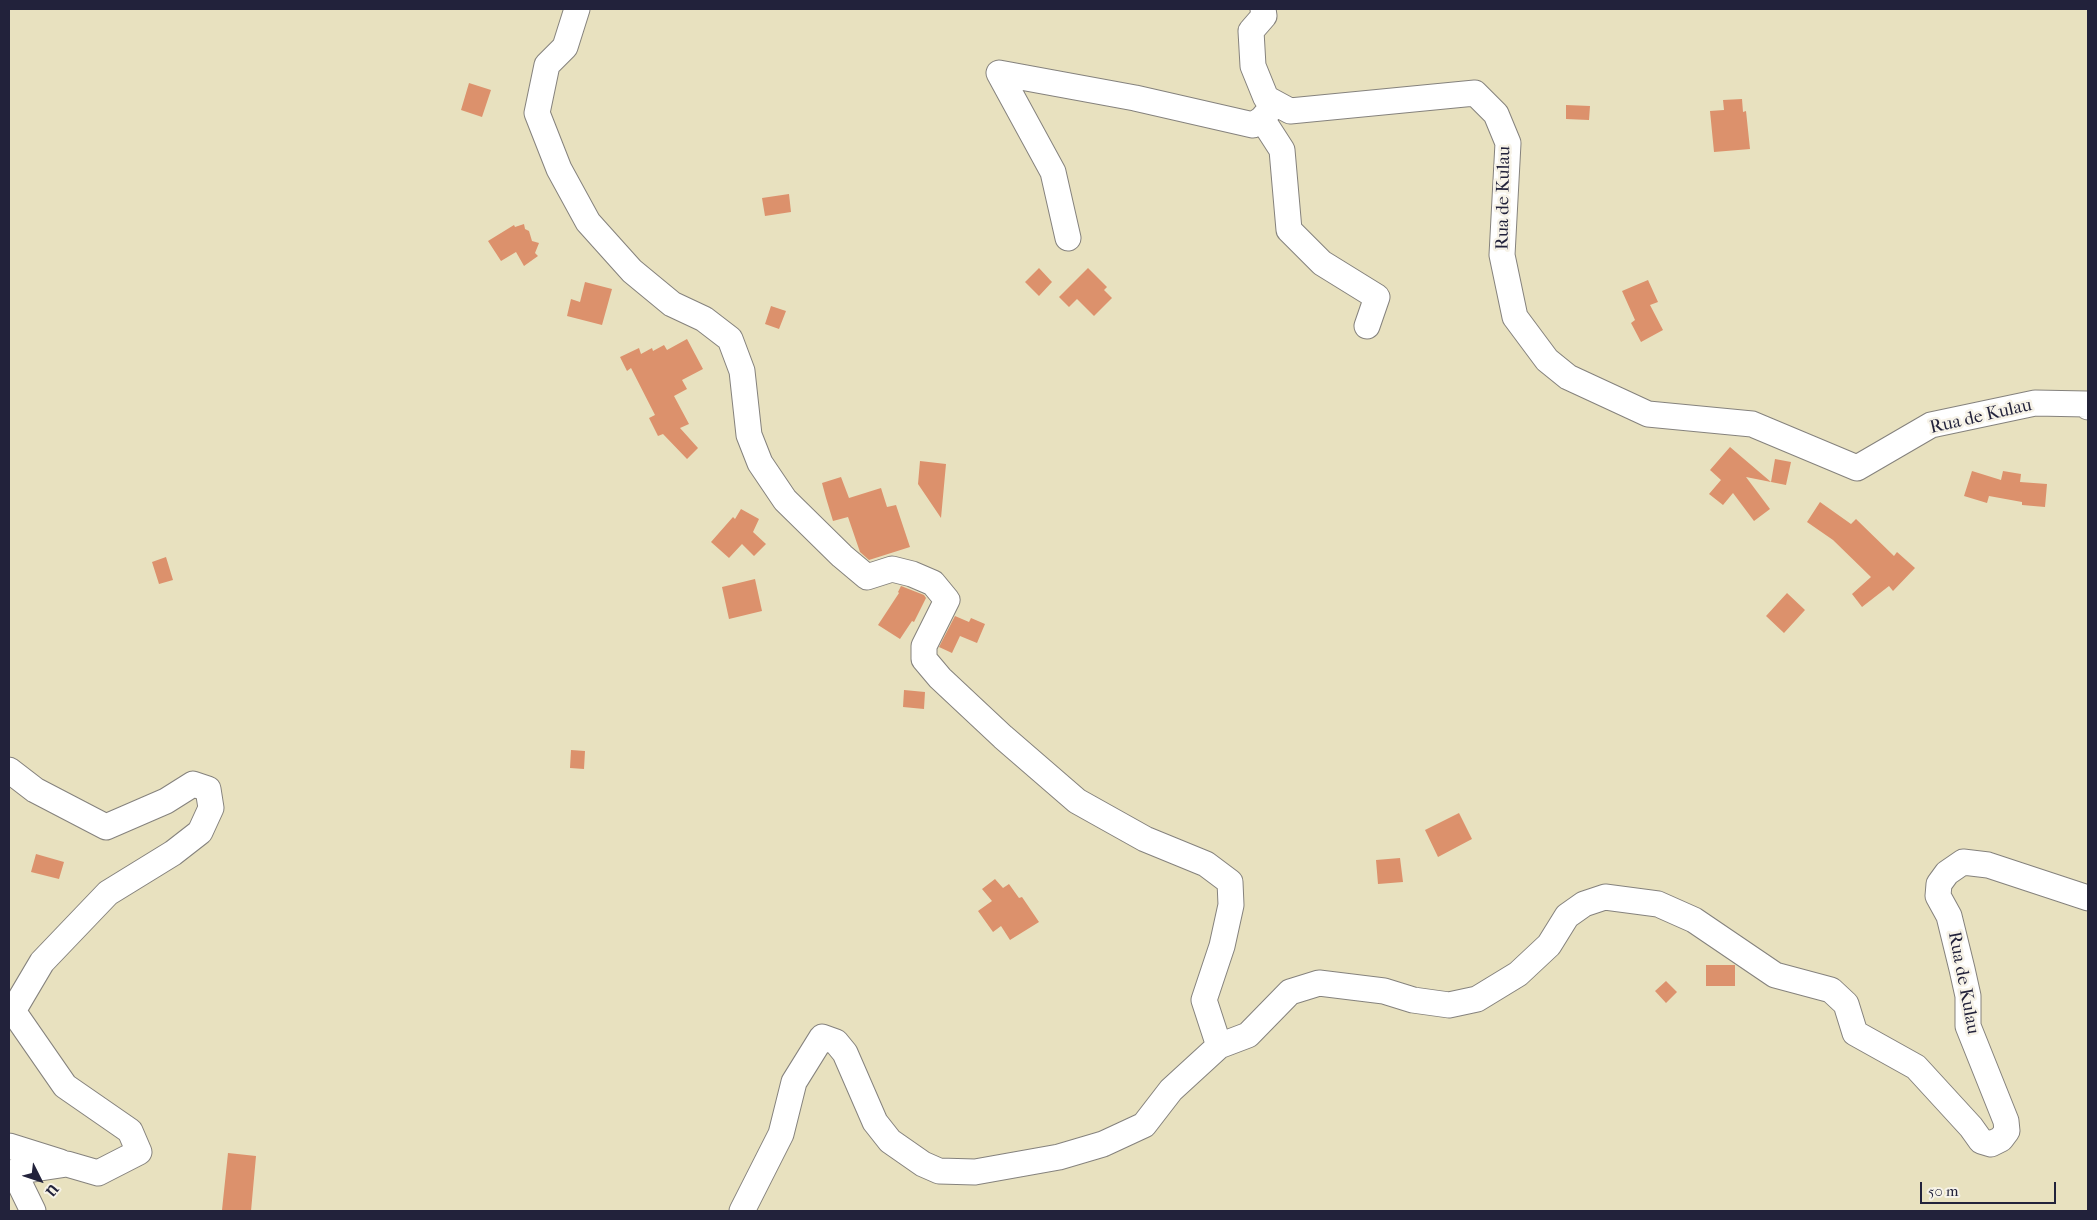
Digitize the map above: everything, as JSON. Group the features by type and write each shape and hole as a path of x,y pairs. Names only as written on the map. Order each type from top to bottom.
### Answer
{"street":[{"path":"577,9 565,47 547,65 537,113 558,169 588,222 632,271 672,304 704,318 730,339 742,371 749,434 760,463 785,500 866,577 892,569 912,574 934,583 947,600 924,646 924,659 940,678 1077,801 1145,839 1206,864 1230,882 1232,905 1222,946 1204,1000 1219,1046 1171,1090 1144,1125 1102,1144 1059,1157 975,1172 939,1172 923,1164 890,1141 875,1122 845,1052 836,1042 822,1037 794,1082 781,1134 742,1211"},
{"path":"1263,9 1264,16 1251,31 1253,66 1266,98 1282,150 1289,230 1322,263 1377,297 1366,326"},
{"path":"1068,238 1053,172 999,73 1135,98 1253,126 1269,111"},
{"name":"Rua de Kulau","path":"1269,111 1290,111 1475,93 1496,114 1508,142 1502,255 1516,317 1547,360 1568,377 1648,414 1752,424 1857,468 1930,426 2035,403 2087,404 2088,407"},
{"path":"9,770 35,790 106,827 166,801 193,784 208,789 211,808 200,832 173,853 108,893 42,962 13,1011 65,1086 130,1131 139,1152 98,1173 9,1146"},
{"name":"Rua de Kulau","path":"1219,1046 1248,1035 1290,992 1318,983 1384,991 1413,1000 1449,1005 1477,999 1518,974 1549,945 1567,916 1584,904 1604,898 1658,904 1694,920 1775,975 1831,990 1846,1004 1854,1033 1916,1067 1972,1127 1981,1141 1992,1144 2001,1139 2007,1131 2006,1121 1968,1026 1968,996 1949,916 1938,896 1939,884 1947,873 1963,862 1988,864 2088,898"},
{"path":"33,1211 14,1172 67,1164"}],"building":[{"path":"469,83 491,90 482,117 461,110"},
{"path":"1742,99 1743,112 1746,111 1750,149 1714,152 1710,111 1724,110 1723,100"},
{"path":"1566,105 1590,106 1589,120 1566,119"},
{"path":"789,194 791,212 765,216 762,198"},
{"path":"524,224 525,229 529,231 532,241 539,243 535,253 538,256 524,266 516,252 501,261 488,241 514,225 515,227"},
{"path":"1039,268 1052,282 1039,296 1025,282"},
{"path":"1088,268 1107,287 1104,290 1112,298 1094,316 1077,299 1069,307 1059,297"},
{"path":"1648,280 1658,302 1650,305 1663,330 1641,342 1631,323 1635,320 1622,291"},
{"path":"585,282 612,289 602,325 567,316 571,299 580,302"},
{"path":"771,306 786,311 779,329 765,324"},
{"path":"687,339 703,369 682,380 687,389 674,396 689,424 680,428 698,448 687,459 663,434 658,436 649,418 655,415 631,368 627,371 620,357 639,348 641,354 652,348 653,351 664,345 667,350"},
{"path":"1730,447 1771,482 1746,477 1770,509 1754,521 1733,493 1723,505 1709,494 1721,480 1710,470"},
{"path":"1775,459 1791,462 1786,485 1771,482"},
{"path":"920,461 946,464 941,518 918,484"},
{"path":"1972,471 2001,480 2003,471 2021,474 2020,482 2047,484 2045,507 2022,505 2022,502 1989,496 1987,503 1964,496"},
{"path":"841,477 849,498 881,488 887,507 896,505 910,547 869,560 860,552 848,517 833,521 822,483"},
{"path":"1820,502 1851,524 1856,519 1894,556 1897,552 1915,568 1893,591 1889,586 1862,607 1852,594 1871,577 1833,540 1807,522"},
{"path":"741,509 759,519 753,532 766,544 754,556 742,544 729,558 711,542 733,517 735,519"},
{"path":"166,557 173,580 159,584 152,562"},
{"path":"755,579 762,611 729,619 722,587"},
{"path":"901,586 924,595 926,598 914,622 912,621 900,639 878,625 899,593"},
{"path":"1787,593 1805,610 1784,633 1766,616"},
{"path":"955,616 969,622 971,618 985,624 977,643 960,636 952,653 939,647"},
{"path":"904,690 925,692 924,709 903,707"},
{"path":"571,750 585,751 584,769 570,768"},
{"path":"1459,813 1472,839 1438,857 1425,830"},
{"path":"36,854 64,862 59,879 31,872"},
{"path":"1400,858 1403,882 1378,884 1376,860"},
{"path":"995,879 1003,888 1009,884 1019,898 1022,897 1039,922 1010,940 1001,926 993,932 978,911 992,901 982,889"},
{"path":"1706,965 1735,965 1735,986 1706,986"},
{"path":"1666,981 1677,992 1666,1003 1655,991"},
{"path":"228,1153 256,1156 251,1211 222,1210"}]}
